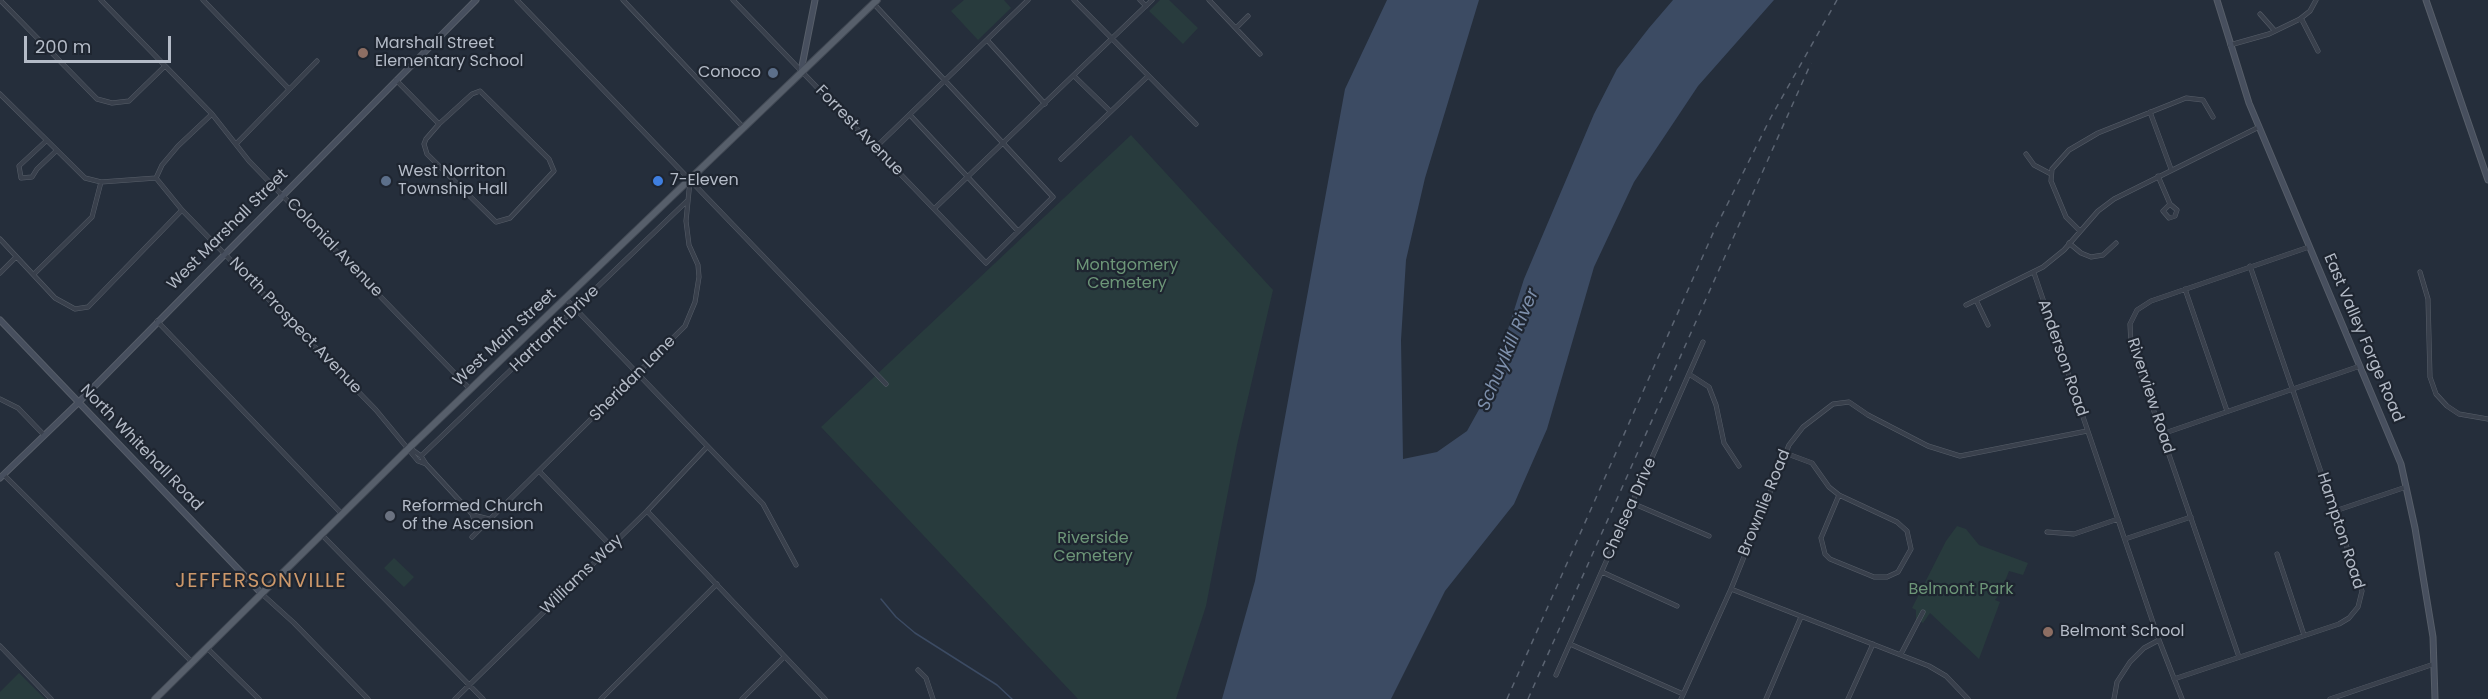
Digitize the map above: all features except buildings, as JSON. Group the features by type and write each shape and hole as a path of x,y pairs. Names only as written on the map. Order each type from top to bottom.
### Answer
{"main road":[{"name":"West Marshall Street","path":"2,476 79,402 476,0"},
{"path":"801,71 815,0"},
{"name":"East Valley Forge Road","path":"2217,0 2259,127 2394,445 2407,487 2433,636 2434,699"},
{"path":"2426,0 2488,180"},
{"name":"West Main Street","path":"157,698 410,447 567,300 743,127 875,2"},
{"name":"North Whitehall Road","path":"0,320 262,594"}],"street":[{"path":"0,0 97,99 112,103 129,100 165,66"},
{"name":"Colonial Avenue","path":"101,0 212,114 249,161 470,389"},
{"path":"203,0 289,89"},
{"path":"517,0 886,384"},
{"path":"623,0 743,127"},
{"name":"Forrest Avenue","path":"733,0 986,263 1018,231"},
{"path":"874,148 1028,0"},
{"path":"1074,0 1196,124"},
{"path":"1140,0 1146,6"},
{"path":"934,209 1152,0"},
{"path":"1209,0 1260,54"},
{"path":"2230,45 2275,31 2301,18 2310,11 2316,0"},
{"path":"875,2 1053,197 1018,231 910,115"},
{"path":"2260,14 2275,31"},
{"path":"1236,28 1248,16"},
{"path":"2301,18 2318,51"},
{"path":"987,41 1045,104"},
{"path":"237,143 317,61"},
{"path":"1074,76 1110,111"},
{"path":"1060,159 1147,76"},
{"path":"396,80 438,124"},
{"path":"480,92 549,159 554,171 510,218 496,222 425,149 426,139 438,124 472,94 480,92"},
{"path":"0,94 85,178 101,182 156,178 162,165 178,146 212,114"},
{"path":"2080,231 2066,217 2053,188 2051,174 2061,158 2082,141 2192,97 2203,100 2213,117"},
{"path":"2150,112 2171,169"},
{"path":"1966,304 2034,273 2069,243 2108,203 2171,169 2259,127"},
{"path":"46,141 19,166 21,178 32,177 56,151"},
{"path":"2026,154 2034,165 2051,174"},
{"path":"2158,176 2170,204"},
{"name":"North Prospect Avenue","path":"156,178 182,210 225,252 410,447"},
{"name":"Sheridan Lane","path":"472,537 685,326 695,302 699,278 687,234 687,201 690,180"},
{"path":"34,274 92,217 101,182"},
{"name":"Hartranft Drive","path":"422,456 687,201"},
{"path":"0,239 66,306 75,309 88,306 182,210"},
{"path":"2069,243 2091,258 2103,255 2116,243"},
{"name":"Riverview Road","path":"2239,657 2132,345 2130,324 2144,305 2310,246"},
{"path":"0,273 16,257"},
{"name":"Hampton Road","path":"2174,679 2339,624 2349,618 2358,607 2362,591 2250,266"},
{"path":"2420,272 2428,299 2430,377 2436,394 2447,406 2459,414 2488,419"},
{"name":"Anderson Road","path":"2034,273 2159,640 2182,699"},
{"path":"2185,289 2228,411"},
{"path":"567,300 706,448 763,504 796,565"},
{"path":"1976,300 1988,325"},
{"path":"157,321 342,515"},
{"name":"Chelsea Drive","path":"1556,675 1703,342"},
{"path":"2162,434 2361,366"},
{"path":"1689,374 1709,387 1716,405 1724,443 1739,466"},
{"path":"0,399 18,408 44,435"},
{"name":"Brownlie Road","path":"1682,697 1731,589 1789,444 1803,427 1833,404 1849,402 1928,446 1960,456 2087,430"},
{"path":"410,447 422,456 426,464 472,514 478,530"},
{"path":"410,447 418,461 426,464"},
{"name":"Williams Way","path":"455,699 647,511 706,448"},
{"path":"1785,453 1812,463 1829,486 1839,495 1896,522 1907,531 1912,542 1910,554 1898,572 1887,577 1874,577 1830,559 1825,554 1821,538 1839,495"},
{"path":"538,471 611,546"},
{"path":"2,476 192,663"},
{"path":"2335,511 2407,487"},
{"path":"1632,503 1709,536"},
{"path":"647,511 825,699"},
{"path":"472,514 489,519"},
{"path":"2125,539 2191,517"},
{"path":"2047,532 2074,534 2118,519"},
{"path":"322,535 483,699"},
{"path":"2277,554 2304,635"},
{"path":"1602,572 1677,606"},
{"path":"601,699 717,584"},
{"path":"1731,589 1901,654 1946,676 1968,699"},
{"path":"262,594 294,623 368,699"},
{"path":"1901,654 1923,612"},
{"path":"1766,699 1802,617"},
{"path":"2114,699 2117,682 2130,662 2144,648 2159,640"},
{"path":"1570,644 1682,697"},
{"path":"1848,699 1873,644"},
{"path":"0,646 51,699"},
{"path":"207,648 259,699"},
{"path":"742,699 784,657"},
{"path":"2330,699 2434,664"},
{"path":"918,670 926,678 933,699"}],"green space":[{"path":"964,0 1004,0 1011,8 978,40 951,11"},
{"path":"1160,0 1169,0 1198,28 1183,44 1149,11"},
{"name":"Riverside Cemetery","path":"1131,135 1273,290 1237,445 1206,606 1176,699 1078,699 821,427"},
{"name":"Belmont Park","path":"1957,526 1966,529 1979,545 2028,563 2023,575 2009,571 2000,594 1995,600 2000,602 1979,659 1930,613 1923,623 1916,619 1916,610 1912,608 1946,541"},
{"path":"394,558 414,577 404,587 384,568"},
{"path":"19,673 45,699 0,699 0,692"}],"water":[{"name":"Schuylkill River","path":"1387,0 1479,0 1425,178 1406,260 1401,340 1403,459 1437,452 1467,431 1487,395 1524,279 1594,114 1617,69 1649,28 1673,0 1774,0 1698,86 1634,182 1594,267 1547,429 1514,504 1445,591 1391,699 1222,699 1255,581 1345,89"}],"waterway":[{"path":"881,599 896,617 915,633 997,685 1012,699"}],"railway":[{"path":"1507,699 1714,231 1771,117 1837,0"},
{"path":"1528,699 1811,63"}],"place":[{"name":"Marshall Street Elementary School","path":"363,53"},
{"name":"Conoco","path":"773,73"},
{"name":"West Norriton Township Hall","path":"386,181"},
{"name":"7-Eleven","path":"658,181"},
{"name":"Reformed Church of the Ascension","path":"390,516"},
{"name":"Belmont School","path":"2048,632"}],"district":[{"name":"JEFFERSONVILLE","path":"261,582"}],"park label":[{"name":"Montgomery Cemetery","path":"1127,275"}]}
